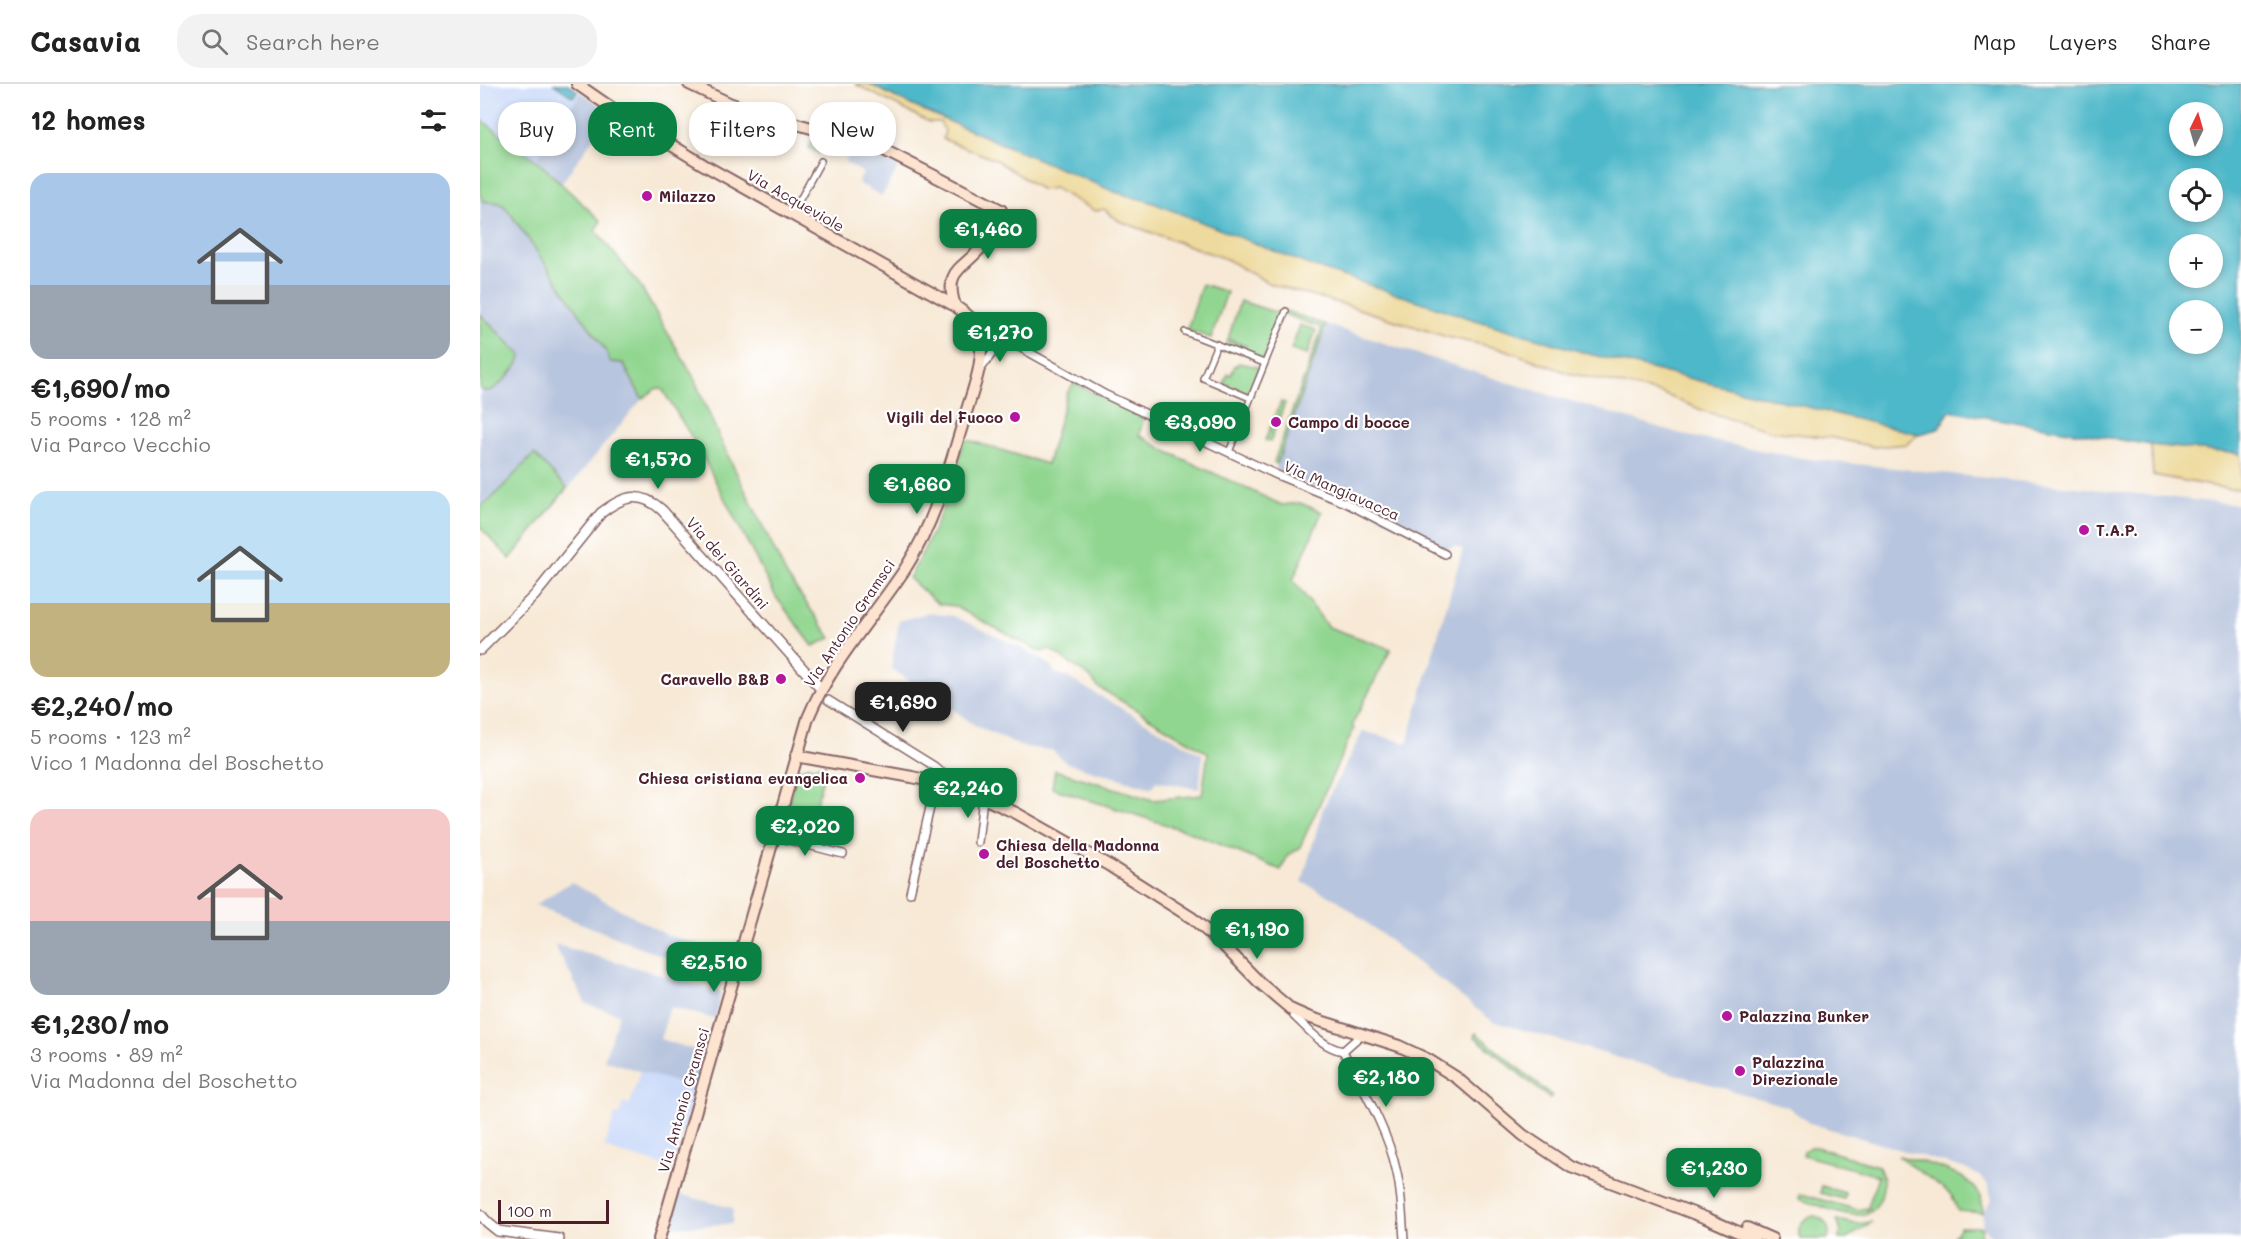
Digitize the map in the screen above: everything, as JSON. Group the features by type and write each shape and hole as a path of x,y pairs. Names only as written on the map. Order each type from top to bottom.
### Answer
{"main road":[{"name":"Via Acqueviole","path":"577,84 659,138 973,318"},
{"path":"689,84 729,103 755,112 878,147 1001,210 985,243 952,279 950,288 955,306"},
{"name":"Via Antonio Gramsci","path":"659,1239 796,756 822,694 841,657 905,568 942,494 977,375 980,335 973,318"},
{"path":"796,756 961,788 1041,827 1180,909 1208,930 1260,983 1292,1010 1399,1046 1444,1069 1523,1135 1571,1167 1706,1218 1754,1239"},
{"path":"1644,1194 1702,1210 1772,1239"}],"street":[{"path":"791,215 821,160"},
{"path":"1229,452 1286,311"},
{"name":"Via Mangiavacca","path":"973,318 1003,338 1106,395 1306,488 1346,503 1445,554"},
{"path":"1185,332 1264,363"},
{"name":"Via Antonio Gramsci","path":"977,375 1003,338"},
{"path":"1216,344 1203,378 1250,398"},
{"name":"Via dei Giardini","path":"480,650 535,595 601,513 627,498 640,497 652,502 662,510 822,694"},
{"path":"822,694 934,766 961,788"},
{"path":"910,892 936,782"},
{"path":"978,842 983,798"},
{"path":"773,836 843,854"},
{"path":"1292,1010 1294,1016 1323,1043 1332,1049 1343,1051"},
{"path":"1343,1051 1361,1035"},
{"path":"1343,1051 1380,1125 1396,1168 1404,1239"},
{"path":"480,1214 498,1231 559,1239"}],"shaded area":[{"path":"480,84 570,84 581,92 574,102 498,102 498,132 480,119"},
{"path":"581,92 595,102 588,102 588,146 561,184 536,160 539,156 576,156 574,102"},
{"path":"849,156 880,156 900,165 882,196 858,183 863,173 845,162"},
{"path":"480,176 582,289 642,399 510,559 480,527"},
{"path":"1327,325 1688,436 1801,458 2241,505 2241,1239 1990,1239 1991,1235 1982,1227 1983,1212 1992,1199 1987,1184 1978,1175 1963,1168 1809,1123 1788,1107 1492,1021 1339,901 1302,882 1323,808 1363,731 1407,743 1463,549 1454,546 1446,550 1348,500 1275,470"},
{"path":"927,613 953,616 1017,646 1049,664 1055,673 1065,676 1203,755 1199,789 1156,781 1152,788 1066,763 1052,750 1022,747 976,726 951,708 954,687 911,682 891,668 899,621"},
{"path":"571,882 665,934 732,955 726,975 660,955 535,905"},
{"path":"554,944 721,992 715,1019 670,1007 660,1039 705,1053 697,1089 604,1060 619,1014 586,1004"},
{"path":"640,1071 697,1089 672,1168 604,1148 615,1114 620,1115 623,1103 630,1104"},
{"path":"678,1194 733,1208 732,1224 669,1227"}],"green space":[{"path":"480,119 498,132 498,156 531,156 601,221 595,230 639,284 693,376 720,439 787,576 831,638 813,646 776,597 696,444 662,389 657,388 642,399 623,363 610,362 606,351 508,210 500,203 482,201"},
{"path":"1202,284 1227,292 1211,338 1187,330"},
{"path":"1240,301 1281,314 1264,360 1226,346 1227,341 1247,346 1228,339"},
{"path":"1286,311 1326,325 1277,464 1274,462 1322,328 1284,314"},
{"path":"480,314 521,355 508,376 498,386 486,391 480,389"},
{"path":"1300,325 1316,330 1307,355 1291,350"},
{"path":"1238,363 1259,367 1249,394 1224,383 1228,374 1231,375"},
{"path":"1074,383 1144,418 1139,435 1166,451 1282,505 1300,503 1322,512 1293,580 1328,627 1391,649 1352,725 1354,728 1299,849 1288,855 1281,870 1189,832 1052,788 1055,770 1153,800 1202,795 1208,753 1098,687 1090,677 1049,649 1041,652 954,606 938,604 909,578 942,511 964,439 1047,464 1067,393"},
{"name":"Campo di bocce","path":"1281,402 1285,403 1270,442 1265,440"},
{"path":"534,454 567,488 510,559 480,527 480,506 490,500"},
{"path":"826,765 814,813 788,806 796,773 806,766"},
{"path":"1476,1033 1552,1096 1550,1099 1474,1036"},
{"path":"1810,1147 1878,1166 1883,1178 1883,1190 1875,1207 1871,1211 1868,1207 1878,1176 1803,1155 1804,1151"},
{"path":"1676,1156 1686,1158 1685,1162 1726,1176 1729,1181 1675,1159"},
{"path":"1898,1156 1957,1174 1976,1189 1981,1198 1983,1213 1958,1211 1952,1196 1947,1191"},
{"path":"1822,1186 1845,1193 1844,1199 1820,1193"},
{"path":"1800,1194 1858,1210 1866,1208 1869,1212 1863,1215 1846,1214 1799,1199"},
{"path":"1815,1216 1827,1224 1828,1239 1800,1239 1801,1224"},
{"path":"1837,1220 1857,1224 1872,1222 1847,1239 1839,1239 1841,1232"},
{"path":"1960,1227 1982,1227 1980,1239 1952,1239"}],"sand":[{"path":"855,84 869,84 911,105 1115,192 1151,202 1466,317 1589,354 1919,434 1907,444 1874,447 1834,438 1771,431 1704,411 1661,393 1568,373 1506,350 1447,337 1270,284 1226,259 1119,221 1104,209 1095,211 1054,188 1042,190 996,160 943,139 945,131 940,122 929,122 896,105 896,102 890,102"},
{"path":"2151,445 2241,454 2241,489 2228,489 2153,475"}],"water":[{"path":"554,84 568,84 577,91 573,97"},
{"path":"869,84 2241,84 2241,454 2151,445 1950,411 1938,429 1919,434 1589,354 1466,317 1309,265 1151,202 1115,192 911,105"}],"place":[{"name":"Milazzo","path":"647,196"},
{"name":"Vigili del Fuoco","path":"1015,417"},
{"name":"Campo di bocce","path":"1276,422"},
{"name":"T.A.P.","path":"2084,530"},
{"name":"Caravello B&B","path":"781,679"},
{"name":"Chiesa cristiana evangelica","path":"860,778"},
{"name":"Chiesa della Madonna del Boschetto","path":"984,854"},
{"name":"Palazzina Bunker","path":"1727,1016"},
{"name":"Palazzina Direzionale","path":"1740,1071"}]}
